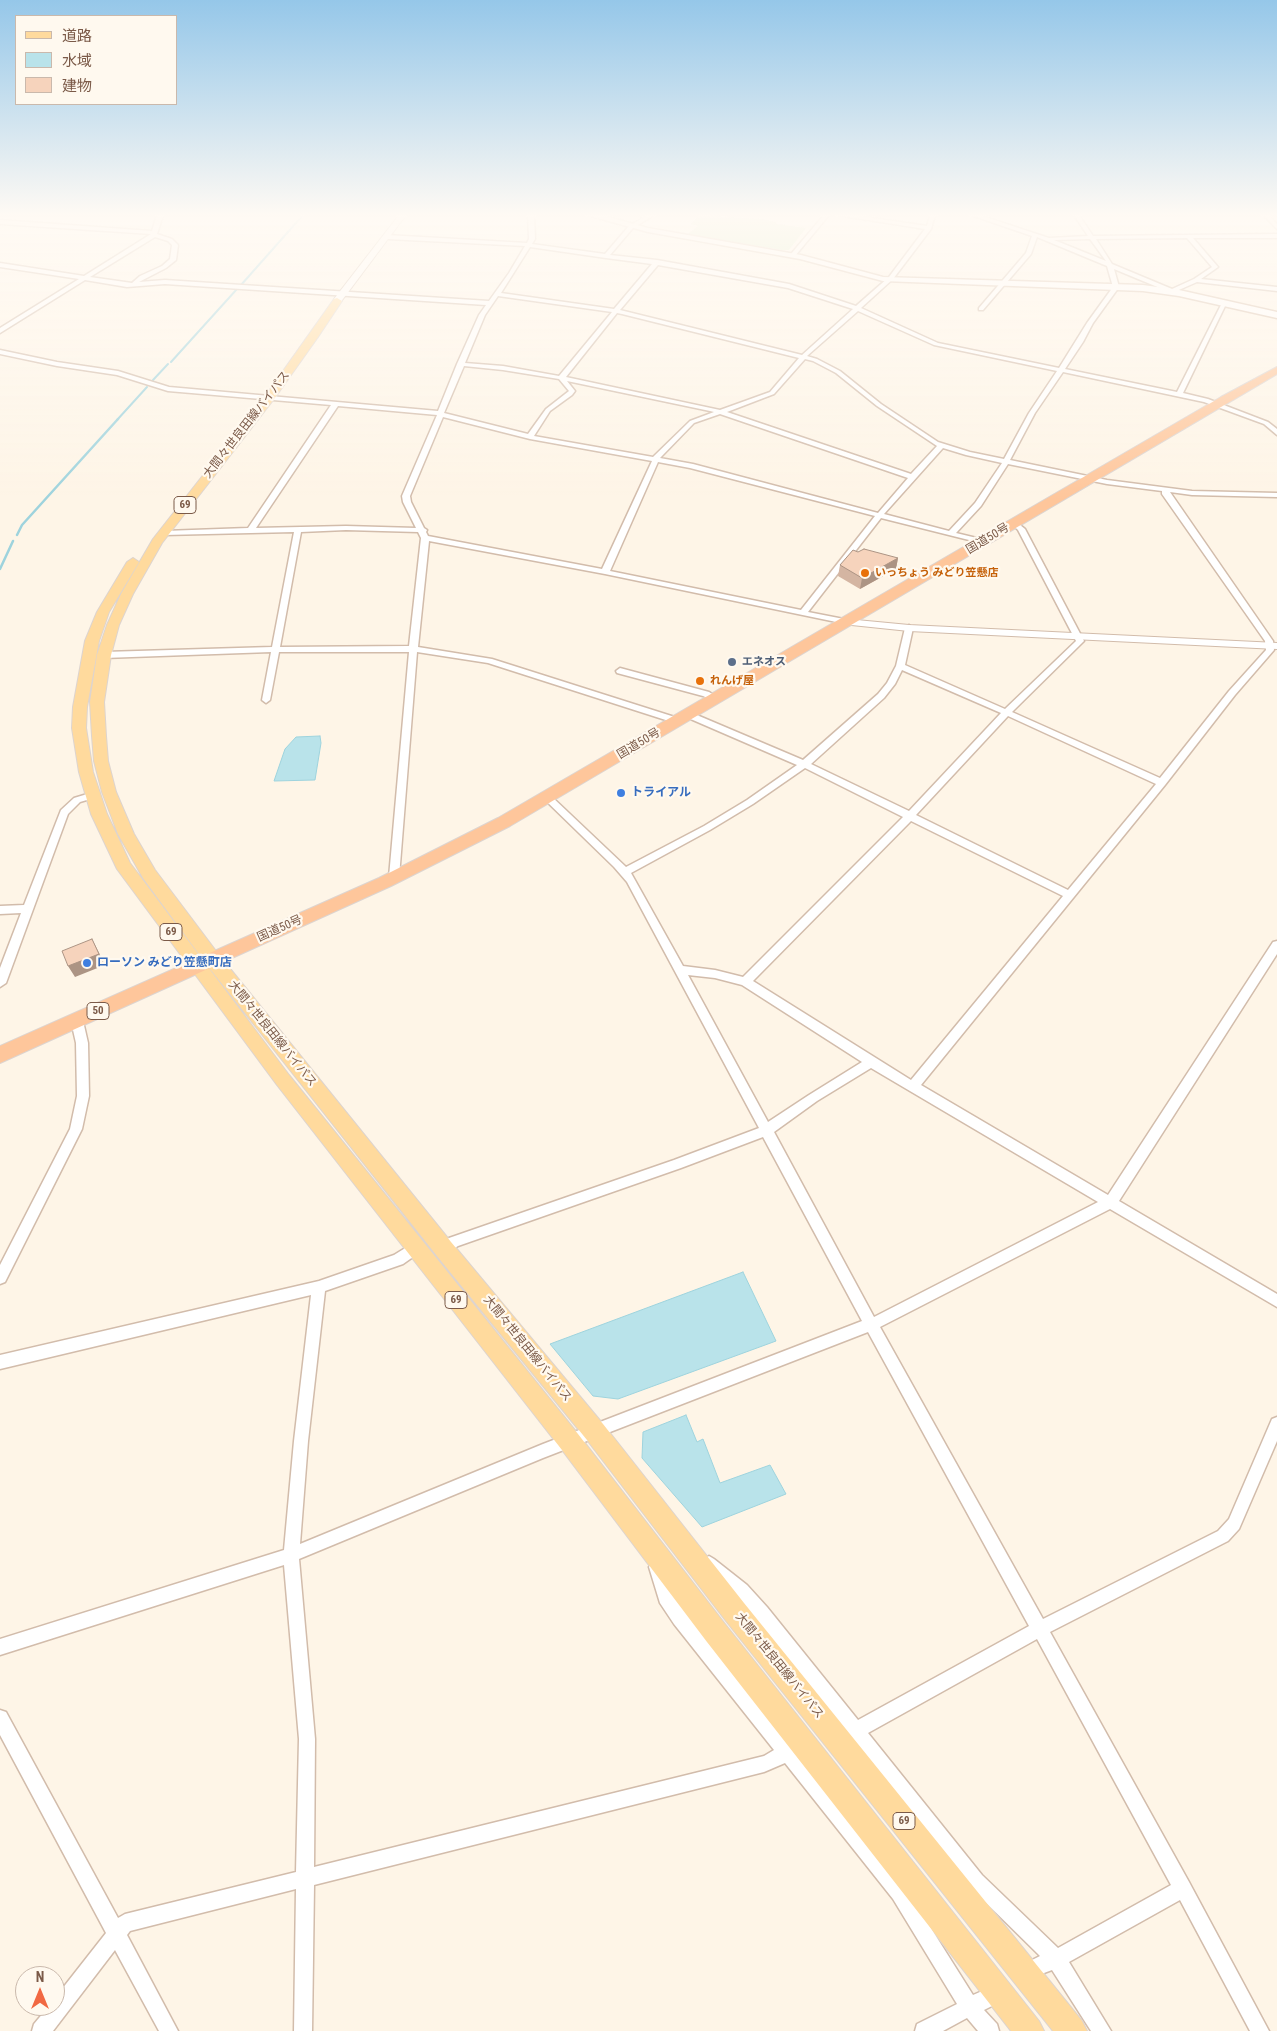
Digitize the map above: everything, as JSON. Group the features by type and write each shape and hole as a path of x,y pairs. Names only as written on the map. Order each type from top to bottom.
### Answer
{"highway":[{"name":"50","path":"1252,383 1277,364"},
{"name":"50","path":"1252,383 1277,370"},
{"name":"国道50号","path":"0,1055 394,877 478,836 548,798 1252,383"}],"main road":[{"name":"大間々世良田線バイパス","path":"332,310 315,335 153,533 121,579 103,612 92,641 80,707 79,728 82,751 94,795 110,840 123,865 444,1249 594,1432 1072,2031"},
{"path":"1254,310 1277,315"},
{"name":"大間々世良田線バイパス","path":"264,397 164,533 127,594 113,625 104,655 97,702 101,761 109,792 126,834 205,963 415,1248 570,1442 652,1550 1029,2031"}],"street":[{"path":"0,331 34,310"},
{"path":"394,877 424,534 406,502 406,496 460,364 486,310"},
{"path":"601,310 804,357 838,372 879,405 941,445 968,454 1089,479 1218,494 1277,495"},
{"path":"605,572 655,460 688,425 772,393 788,373 854,310"},
{"path":"860,310 936,344 1216,404 1266,423 1277,433"},
{"path":"952,533 978,504 1006,462 1032,413 1100,310"},
{"path":"1178,395 1222,310"},
{"path":"562,378 616,312"},
{"path":"0,352 57,364 118,373 162,388 440,413 530,437 698,468 982,542"},
{"path":"460,364 503,368 562,378 721,412 912,477"},
{"path":"530,437 548,410 568,397 572,392 562,378"},
{"path":"250,530 336,403"},
{"path":"803,613 880,515 941,445"},
{"path":"1166,489 1166,494 1274,646"},
{"path":"745,982 911,815 1007,712 1079,643 1079,637 1021,529 1015,523"},
{"path":"164,533 298,529 424,534 846,622 909,628 1274,646"},
{"path":"266,700 298,529"},
{"path":"625,872 707,828 750,802 805,764 881,696 900,666 909,628"},
{"path":"913,1086 1162,783 1232,693 1274,646"},
{"path":"104,655 275,649 415,649 489,661 684,718 805,764 1069,895"},
{"path":"900,666 1007,712 1162,783"},
{"path":"620,671 706,694 716,699"},
{"path":"0,983 26,909 64,812 77,800 94,795"},
{"path":"548,798 631,880 871,1324 1184,1888 1260,2031"},
{"path":"0,910 26,909"},
{"path":"0,1647 291,1556 594,1432 882,1320 1111,1202 1277,945"},
{"path":"679,970 715,974 745,982 871,1062 1277,1301"},
{"path":"0,1278 76,1130 83,1096 82,1043 77,1021"},
{"path":"444,1249 454,1242 677,1164 767,1130 813,1098 871,1062"},
{"path":"0,1362 319,1287 398,1260 415,1248"},
{"path":"303,2031 307,1739 291,1556 301,1441 319,1287"},
{"path":"855,1734 865,1725 1039,1629 1223,1536 1234,1524 1277,1424"},
{"path":"652,1550 666,1597 680,1618 899,1892 970,2007 990,2031"},
{"path":"688,1551 714,1567 741,1592 976,1881 1056,1959 1102,2031"},
{"path":"0,1718 169,2031"},
{"path":"42,2031 116,1933 125,1923 132,1920 764,1764 786,1752"},
{"path":"1036,1968 1056,1959 1184,1888"},
{"path":"924,2031 989,1997"}],"water":[{"path":"320,736 321,743 315,780 274,781 285,749 296,737"},
{"path":"743,1272 776,1341 618,1399 593,1396 550,1344"},
{"path":"686,1415 697,1442 703,1439 720,1483 770,1465 786,1494 702,1527 642,1458 643,1432"}],"building":[{"path":"864,549 898,558 862,578 840,565 853,550 858,552"},
{"path":"92,939 99,954 68,966 62,951"}],"waterway":[{"path":"171,362 218,310"},
{"path":"153,380 168,364"},
{"path":"117,420 147,387"},
{"path":"17,535 22,525 118,419"},
{"path":"0,569 13,541"}],"place":[{"name":"いっちょう みどり笠懸店","path":"865,573"},
{"name":"エネオス","path":"732,662"},
{"name":"れんげ屋","path":"700,681"},
{"name":"トライアル","path":"621,793"},
{"name":"ローソン みどり笠懸町店","path":"87,963"}]}
